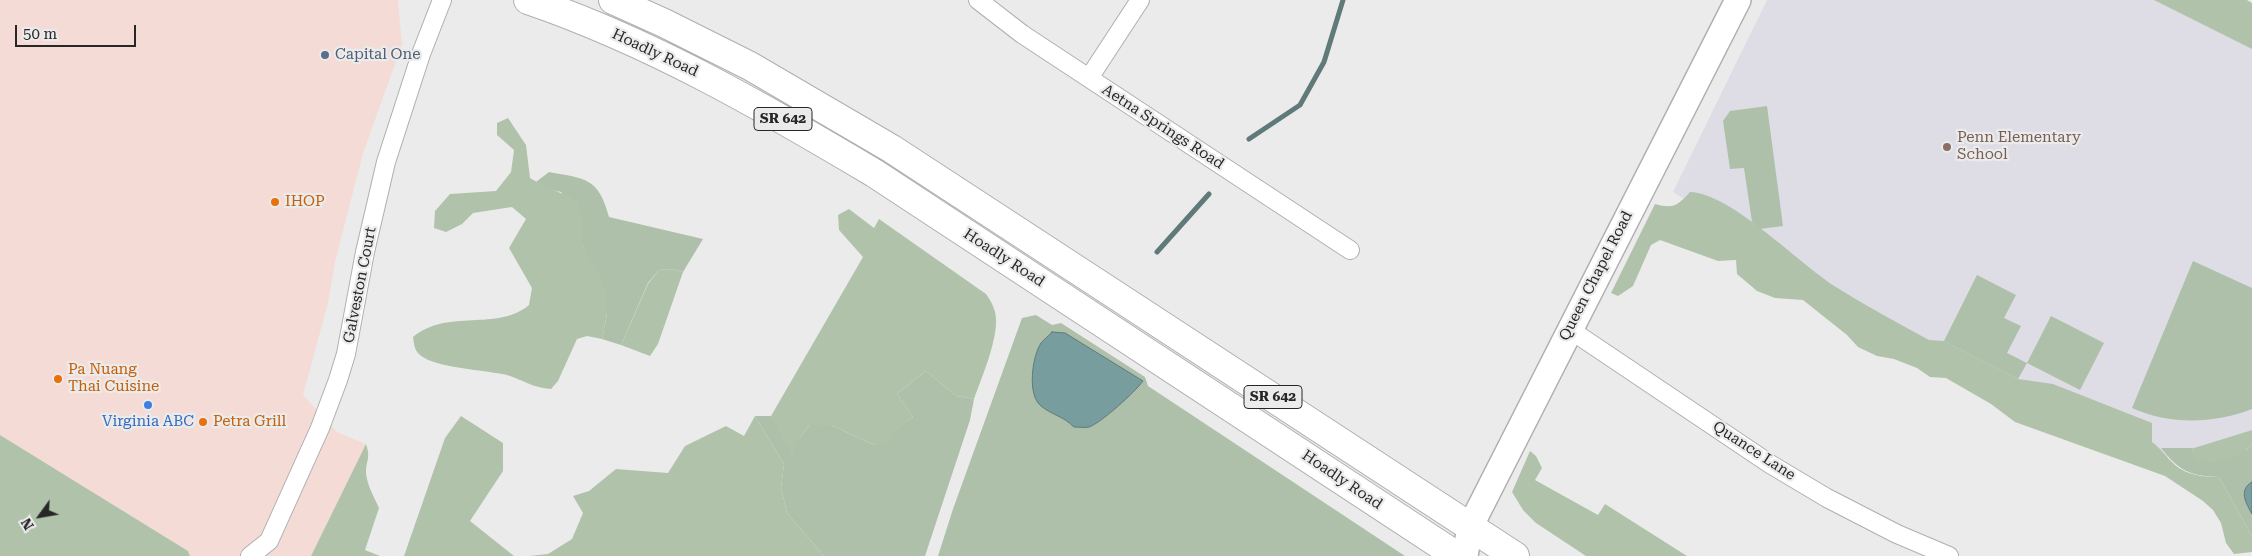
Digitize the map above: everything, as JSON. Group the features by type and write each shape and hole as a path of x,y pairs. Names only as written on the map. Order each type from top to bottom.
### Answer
{"main road":[{"name":"Hoadly Road","path":"528,0 618,35 688,68 774,114 857,163 1457,556"},
{"name":"Hoadly Road","path":"613,0 750,66 892,149 1515,556"}],"street":[{"name":"Galveston Court","path":"250,556 269,541 320,428 338,380 346,354 365,252 386,162 420,54 442,0"},
{"name":"Aetna Springs Road","path":"978,0 1022,34 1350,250"},
{"path":"1089,78 1140,0"},
{"name":"Queen Chapel Road","path":"1465,556 1470,527 1569,329 1738,0"},
{"name":"Quance Lane","path":"1569,329 1778,469 1862,516 1949,556"}],"shaded area":[{"path":"0,0 398,0 402,45 363,153 335,262 328,303 303,395 337,432 366,444 311,556 190,556 188,551 0,435"},
{"path":"1767,0 2198,0 2252,27 2252,430 2163,458 1952,364 1673,192"}],"green space":[{"path":"2154,0 2247,0 2252,3 2252,49"},
{"path":"1767,106 1783,226 1760,229 1752,222 1744,168 1730,169 1723,121 1730,111"},
{"path":"508,118 526,145 530,178 578,202 582,222 582,244 601,277 606,294 607,314 602,339 587,336 577,339 558,381 551,389 533,385 507,375 437,363 418,353 415,349 413,337 427,328 441,324 502,317 516,313 529,305 532,288 509,248 526,219 512,207 473,213 462,224 446,232 434,228 435,211 450,194 496,191 511,172 514,150 497,135 497,123"},
{"path":"549,172 572,176 589,182 600,194 609,217 703,239 683,272 673,269 659,270 648,283 621,345 602,339 607,314 589,258 582,244 582,222 561,192 544,188 536,182"},
{"path":"1690,192 1707,195 1725,204 1744,216 1836,287 1929,340 1944,341 2018,379 2053,384 2152,423 2152,442 2177,466 2194,474 2219,477 2252,536 2252,552 2234,554 2226,543 2221,523 2213,510 2203,501 2165,476 2015,422 1991,404 1946,378 1930,377 1917,368 1894,359 1877,356 1858,347 1847,335 1803,300 1775,298 1757,291 1737,274 1736,260 1718,261 1660,240 1651,245 1633,286 1618,296 1611,293 1655,204 1675,205"},
{"path":"849,209 874,228 879,219 986,294 996,316 994,338 974,399 956,396 926,371 897,394 913,417 893,432 888,443 874,445 831,425 810,425 799,438 792,455 771,416 863,257 839,230 838,215"},
{"path":"2193,261 2252,288 2252,409 2222,418 2192,421 2146,414 2132,408"},
{"path":"673,269 683,272 658,344 650,356 621,345 648,284 659,270"},
{"path":"1977,275 2016,295 2004,318 2021,326 2007,353 2027,363 2018,379 1944,341"},
{"path":"1036,315 1052,325 1061,323 1145,377 1148,386 1405,556 938,556 1022,318"},
{"path":"2051,316 2104,343 2080,390 2027,363"},
{"path":"926,371 956,396 974,399 970,420 925,556 824,556 787,513 781,488 784,464 755,416 771,416 781,431 799,438 810,425 831,425 874,445 913,417 897,394"},
{"path":"461,416 503,443 503,471 470,521 514,556 404,556 445,438"},
{"path":"755,416 784,464 781,488 787,513 824,556 529,556 548,554 572,539 583,513 573,496 589,491 616,469 668,473 685,446 726,426 744,436"},
{"path":"2252,430 2252,445 2239,454 2224,460 2209,462 2194,458 2192,452 2194,448"},
{"path":"0,435 188,551 190,556 0,556"},
{"path":"366,444 368,456 366,473 371,491 379,508 365,550 380,556 311,556"},
{"path":"2252,445 2252,536 2219,477 2186,471 2174,462 2161,448 2194,448 2192,452 2246,450"},
{"path":"1530,451 1536,456 1542,468 1535,480 1598,515 1605,504 1687,556 1586,556 1536,523 1523,510 1512,492"}],"water":[{"path":"1052,332 1065,333 1143,381 1101,420 1087,427 1074,427 1066,420 1041,406 1037,401 1032,385 1033,366 1038,349"},
{"path":"2252,482 2252,514 2244,493 2245,489"}],"waterway":[{"path":"1249,139 1300,105 1324,62 1343,0"},
{"path":"1157,252 1209,194"}],"place":[{"name":"Capital One","path":"325,55"},
{"name":"Penn Elementary School","path":"1947,147"},
{"name":"IHOP","path":"275,202"},
{"name":"Pa Nuang Thai Cuisine","path":"58,379"},
{"name":"Virginia ABC","path":"148,405"},
{"name":"Petra Grill","path":"203,422"}]}
